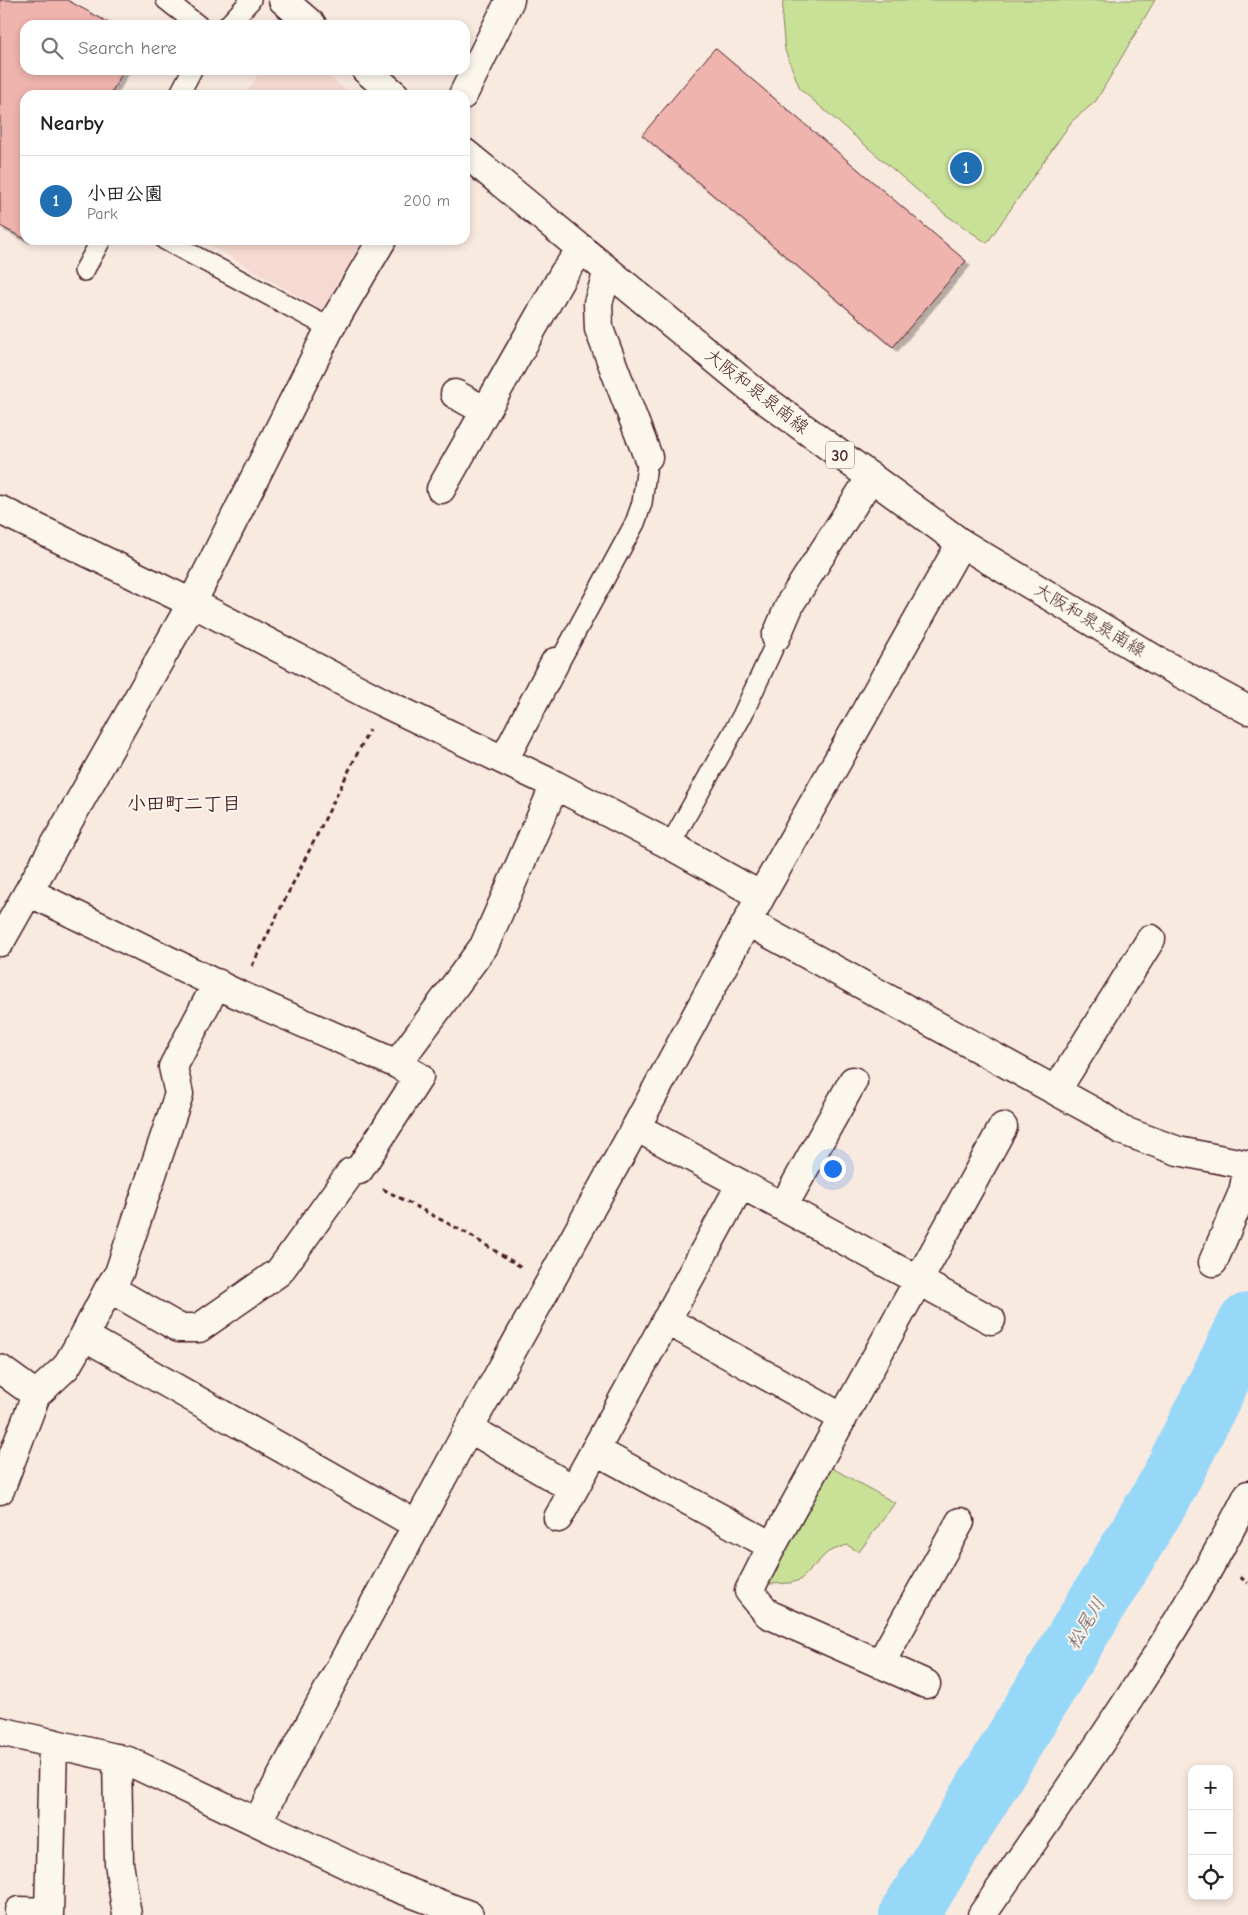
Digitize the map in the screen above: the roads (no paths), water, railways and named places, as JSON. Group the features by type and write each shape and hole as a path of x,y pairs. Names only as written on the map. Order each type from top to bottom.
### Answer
{"street":[{"path":"283,0 306,20"},
{"path":"465,90 510,0"},
{"path":"372,75 389,90"},
{"name":"大阪和泉泉南線","path":"470,157 760,396 961,543 1156,660 1248,710"},
{"path":"0,942 192,603 330,328 379,245"},
{"path":"440,490 564,272 582,249"},
{"path":"608,270 598,302 598,329 648,457"},
{"path":"455,394 485,411"},
{"path":"776,636 791,602 871,478"},
{"path":"0,510 192,603 382,702 555,785 762,896"},
{"path":"257,1822 469,1428 762,896 961,543"},
{"path":"504,760 555,662"},
{"path":"397,1064 484,946 555,785"},
{"path":"29,892 227,989 397,1064 419,1077 359,1170 351,1172 279,1272 199,1328 179,1328 109,1288"},
{"path":"748,922 1098,1114 1121,1130 1178,1151 1248,1166 1243,1192 1213,1262"},
{"path":"1056,1092 1151,939"},
{"path":"0,1490 36,1396 66,1367 119,1273 179,1094 173,1067 227,989"},
{"path":"782,1207 853,1081"},
{"path":"636,1127 991,1320"},
{"path":"926,1684 768,1614 749,1591 1003,1127"},
{"path":"558,1518 741,1184"},
{"path":"666,1320 843,1418"},
{"path":"84,1336 417,1525"},
{"path":"0,1369 36,1396"},
{"path":"469,1428 574,1489"},
{"path":"595,1450 772,1546"},
{"path":"982,1915 1109,1731 1217,1556 1248,1495"},
{"path":"880,1664 960,1522"},
{"path":"0,1731 128,1761 390,1885 469,1915"},
{"path":"19,1911 49,1913 53,1743"},
{"path":"118,1758 120,1863 127,1915"}],"lane":[{"path":"166,0 192,20"},
{"path":"232,20 250,0"},
{"path":"182,90 189,75"},
{"path":"84,271 98,245"},
{"path":"174,245 330,328"},
{"path":"555,662 561,659 635,523 642,503 648,457"},
{"path":"670,845 742,716 775,644 776,636"}],"waterway":[{"name":"松尾川","path":"909,1915 1164,1492 1248,1323"}],"place":[{"name":"小田公園","path":"966,168"}],"district":[{"name":"小田町二丁目","path":"184,803"}]}
